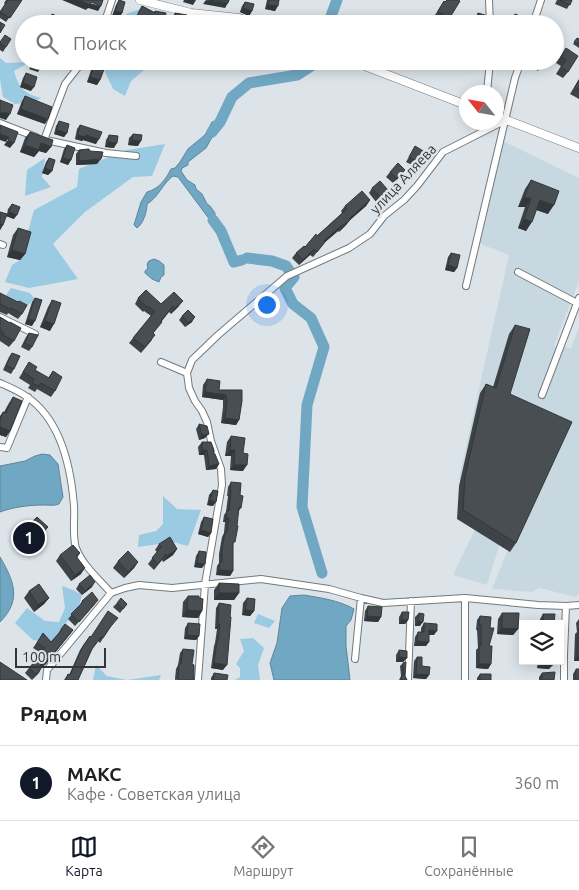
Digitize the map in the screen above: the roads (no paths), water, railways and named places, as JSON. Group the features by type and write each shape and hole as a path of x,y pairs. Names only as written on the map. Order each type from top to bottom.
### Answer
{"street":[{"path":"107,15 112,0"},
{"path":"140,0 191,12 215,15"},
{"path":"489,0 490,15"},
{"path":"536,15 541,0"},
{"path":"44,140 65,84 76,70"},
{"path":"375,70 459,102"},
{"path":"488,85 489,70"},
{"path":"466,286 518,70"},
{"path":"506,120 579,148"},
{"name":"улица Аляева","path":"187,373 192,360 201,351 287,276 349,248 370,234 384,216 404,200 417,186 443,152 506,120"},
{"path":"0,123 44,140 136,156"},
{"path":"518,272 578,301 542,396"},
{"path":"0,317 35,334"},
{"path":"161,362 187,373 189,388 207,422 221,469 222,485 205,584 198,680"},
{"path":"0,383 28,397 50,422 64,452 70,474 73,493 75,546 82,560 111,593"},
{"path":"0,447 7,448 28,397"},
{"path":"40,680 111,593 139,585 172,588 261,580 329,589 383,603 465,598 538,605 579,605"},
{"path":"354,659 361,598"},
{"path":"465,598 465,680"},
{"path":"408,680 411,602"},
{"path":"564,680 566,606"},
{"path":"46,680 47,670"}],"waterway":[{"path":"331,15 337,0"},
{"path":"212,132 220,122 232,97 249,83 297,75 305,70"},
{"path":"213,220 221,231 234,262 242,260"},
{"path":"247,258 272,261 286,266 294,277 285,288 293,304 311,318 324,347 307,405 302,507 322,573"}],"place":[{"name":"МАКС","path":"29,538"}]}
